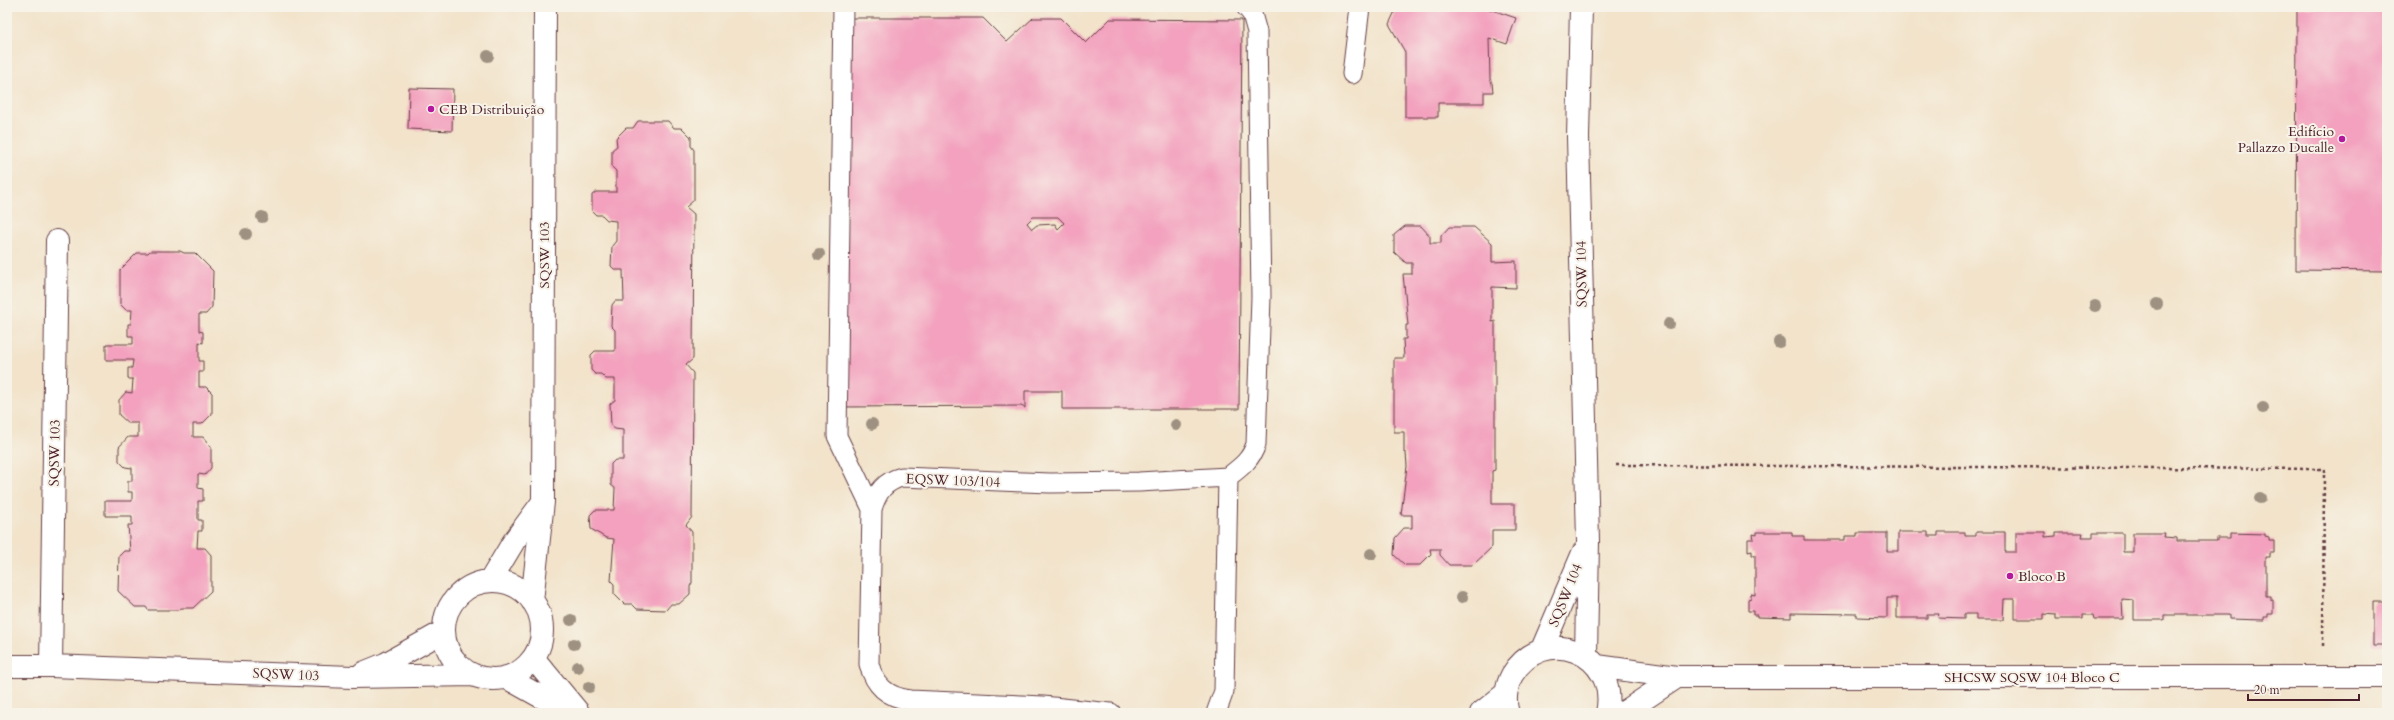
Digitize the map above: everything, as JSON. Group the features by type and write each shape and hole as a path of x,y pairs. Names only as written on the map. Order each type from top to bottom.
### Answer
{"street":[{"name":"SQSW 103","path":"532,601 543,502 544,7"},
{"name":"SQSW 104","path":"1581,7 1578,137 1592,661"},
{"name":"SQSW 103","path":"51,666 57,241"},
{"path":"490,581 514,541 543,502"},
{"name":"SQSW 104","path":"1542,650 1588,541"},
{"path":"490,581 506,583 521,590 532,601 540,614 543,629 540,644 534,659 522,670 507,678 491,679 474,675 461,667 450,654 444,638 444,622 450,606 460,594 474,585 490,581"},
{"name":"SQSW 103","path":"352,677 385,664 444,631"},
{"name":"SHCSW SQSW 104 Bloco C","path":"1542,650 1557,647 1572,650 1592,661 1677,677 2387,677"},
{"path":"1481,713 1507,703 1510,679 1518,666 1528,656 1542,650"},
{"path":"534,659 579,713"},
{"path":"1592,661 1604,678 1608,690 1607,713"},
{"name":"SQSW 103","path":"7,666 51,666 352,677 474,675"},
{"path":"1623,713 1677,677"},
{"path":"507,678 570,713"}],"lane":[{"path":"843,7 837,436 872,509"},
{"path":"1352,74 1360,7"},
{"path":"1216,713 1224,691 1228,477 1246,464 1252,455 1256,444 1261,297 1257,32 1250,9"},
{"name":"EQSW 103/104","path":"1111,713 1043,706 996,709 898,698 884,691 878,684 869,664 872,509 879,493 886,484 902,476 1050,483 1139,482 1228,477"}],"path":[{"path":"1586,465 2324,468 2323,677"}],"building":[{"path":"1397,7 1489,7 1489,9 1516,18 1507,44 1489,38 1490,79 1493,92 1484,92 1484,103 1438,103 1438,117 1405,117 1405,52 1389,24"},
{"name":"Edifício Pallazzo Ducalle","path":"2297,7 2387,7 2387,271 2296,270"},
{"path":"851,18 983,18 1007,42 1033,18 1061,18 1086,43 1110,19 1242,20 1239,409 1062,409 1062,391 1025,391 1025,408 1021,406 842,407","holes":["1033,217 1058,217 1064,223 1058,229 1055,224 1037,225 1032,229 1027,223"]},
{"name":"CEB Distribuição","path":"409,88 453,89 452,131 408,129"},
{"path":"638,121 668,121 674,128 682,128 691,137 691,146 694,150 694,200 686,207 694,214 693,359 686,365 693,373 692,517 686,525 692,532 692,583 690,586 690,594 679,604 671,604 666,610 637,609 632,604 624,604 614,594 614,584 611,581 614,539 606,538 591,529 590,515 595,510 614,510 615,488 611,485 611,464 615,460 623,460 623,430 615,429 611,426 610,404 615,400 615,379 606,379 601,374 595,374 591,370 591,355 595,351 615,351 615,330 611,326 612,305 615,301 624,301 623,270 615,270 611,266 612,246 616,241 616,221 607,220 602,215 596,215 592,211 592,195 596,192 616,192 616,171 612,167 612,150 617,146 616,138 626,128 633,128"},
{"path":"1405,226 1421,226 1430,236 1430,243 1441,243 1441,236 1449,227 1474,227 1492,243 1492,262 1516,261 1516,288 1492,287 1492,322 1495,321 1495,470 1492,471 1492,504 1515,504 1515,530 1492,530 1492,547 1473,565 1449,565 1440,555 1440,549 1430,549 1431,554 1420,565 1405,565 1394,555 1395,538 1404,528 1412,528 1412,515 1401,515 1407,466 1406,453 1404,453 1404,432 1394,432 1394,358 1404,358 1403,339 1406,339 1406,325 1408,325 1403,274 1412,274 1412,263 1406,263 1394,252 1394,235"},
{"path":"150,251 180,251 184,253 195,253 213,271 212,307 206,314 199,314 199,331 203,332 203,343 199,342 199,361 203,361 203,372 199,372 199,387 206,387 212,393 212,414 202,424 193,424 193,437 203,437 211,447 211,468 205,475 198,474 198,488 203,489 203,501 198,501 198,520 202,520 202,531 198,531 197,548 205,548 211,555 211,591 193,608 181,608 179,610 148,610 146,607 135,607 118,591 119,556 124,551 130,551 128,525 132,525 132,516 105,516 105,501 132,501 132,492 128,492 128,481 132,481 132,468 125,467 119,461 119,447 128,437 138,437 138,423 128,423 119,415 119,400 126,392 132,393 133,379 128,379 128,368 132,368 133,360 106,360 106,344 133,344 133,336 128,336 128,324 131,324 132,310 126,310 120,304 120,270 137,253 148,253"},
{"name":"Bloco B","path":"1757,532 1792,532 1792,536 1804,536 1804,540 1845,540 1845,536 1857,536 1857,533 1887,533 1887,551 1898,551 1898,532 1928,532 1928,536 1938,536 1938,532 1965,532 1965,536 1976,536 1976,532 2005,532 2005,552 2016,552 2016,532 2045,532 2045,537 2056,536 2056,533 2083,533 2082,537 2093,537 2093,533 2123,533 2123,552 2133,552 2133,533 2165,533 2164,537 2177,538 2177,541 2217,541 2217,538 2230,538 2230,533 2265,534 2265,536 2269,537 2269,540 2274,540 2274,553 2270,553 2270,557 2266,557 2266,596 2270,596 2270,600 2273,600 2273,614 2268,614 2268,617 2264,617 2264,620 2229,619 2229,615 2164,615 2164,620 2134,620 2134,600 2122,599 2123,619 2094,619 2093,615 2083,615 2083,619 2056,619 2056,615 2044,614 2044,619 2015,619 2015,599 2004,599 2003,620 1976,620 1976,614 1964,614 1964,619 1938,618 1939,614 1927,614 1927,618 1897,618 1897,598 1887,598 1887,618 1857,617 1857,614 1791,613 1791,618 1757,617 1757,615 1753,615 1753,611 1748,611 1748,599 1751,598 1751,594 1755,595 1755,555 1752,555 1752,551 1748,552 1748,539 1754,539 1753,534 1757,535"},
{"path":"2373,602 2387,602 2387,646 2373,646"}],"place":[{"name":"CEB Distribuição","path":"431,109"},
{"name":"Edifício Pallazzo Ducalle","path":"2342,139"},
{"name":"Bloco B","path":"2010,576"}]}
